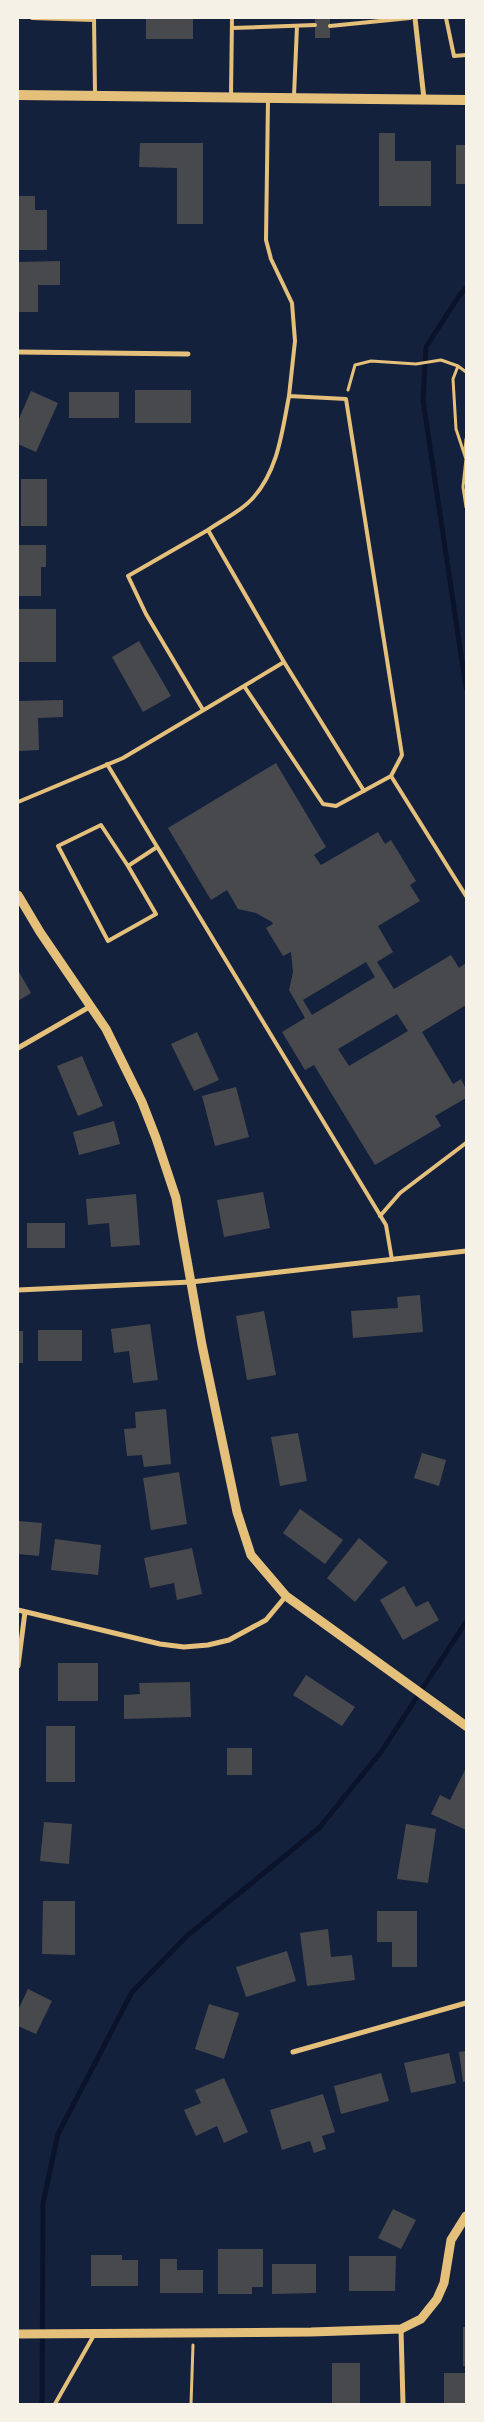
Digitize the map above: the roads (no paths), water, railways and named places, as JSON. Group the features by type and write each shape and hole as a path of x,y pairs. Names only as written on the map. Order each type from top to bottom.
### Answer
{"main road":[{"path":"18,95 466,100"}],"street":[{"path":"415,18 424,100"},
{"path":"18,352 188,354"},
{"path":"18,895 40,932 92,1006 142,1102 156,1138 176,1198 237,1512 251,1555 286,1596 466,1726"},
{"path":"18,1048 92,1006"},
{"path":"18,1290 192,1282 466,1252"},
{"path":"18,1610 160,1644 184,1647 208,1645 229,1640 266,1620 286,1596"},
{"path":"18,1666 25,1612"},
{"path":"293,2052 466,2003"},
{"path":"18,2334 193,2334 401,2329 421,2319 436,2298 444,2283 450,2240 466,2216"},
{"path":"401,2329 403,2404"}],"lane":[{"path":"32,18 94,19 95,96"},
{"path":"231,98 232,18"},
{"path":"330,26 410,18"},
{"path":"446,18 454,56 466,55"},
{"path":"232,28 315,25"},
{"path":"294,98 297,26"},
{"path":"203,710 146,614 128,576 208,530 251,500 268,478 277,454 290,396 295,341 292,303 271,259 266,240 268,98"},
{"path":"244,686 323,804 336,806 391,776 402,755 346,400 290,396"},
{"path":"208,530 284,662 364,790"},
{"path":"18,802 123,758 284,662"},
{"path":"108,764 386,1225 392,1260"},
{"path":"391,776 466,896"},
{"path":"101,825 128,866 156,914 108,941 58,846 101,825"},
{"path":"128,866 157,847"},
{"path":"380,1216 400,1193 466,1143"},
{"path":"55,2404 94,2335"}],"waterway":[{"path":"466,288 426,347 423,400 466,688"},
{"path":"42,2404 43,2203 58,2134 132,1992 188,1935 319,1828 381,1752 466,1622"}]}
